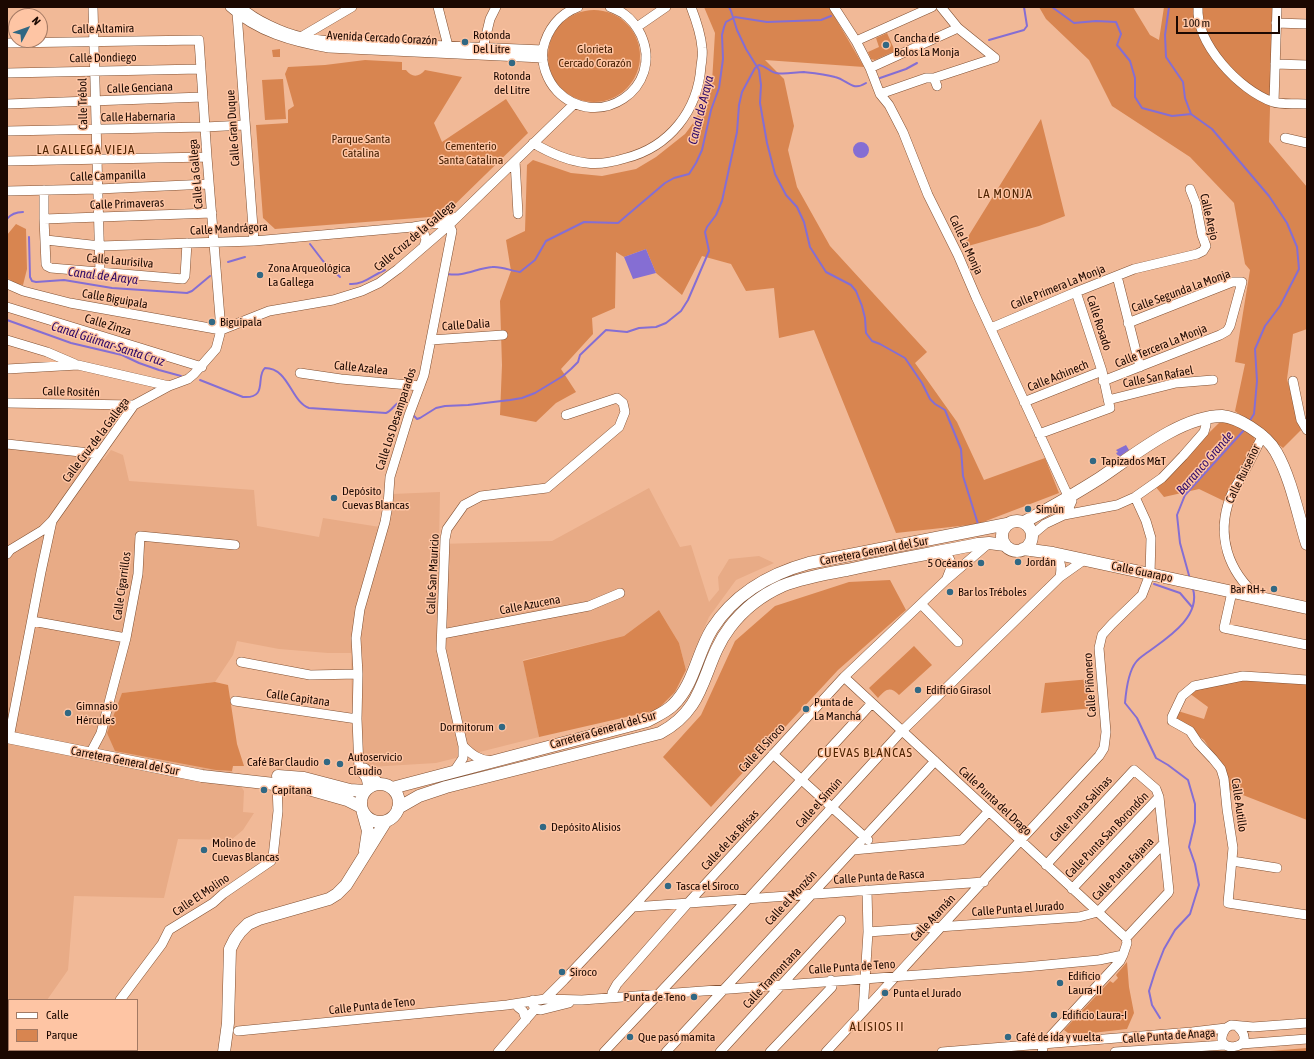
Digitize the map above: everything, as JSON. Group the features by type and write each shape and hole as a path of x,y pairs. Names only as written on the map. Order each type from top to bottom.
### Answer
{"main road":[{"path":"1024,522 1069,498 1156,440 1185,424 1206,418 1223,416 1244,424 1260,434 1276,452 1285,471 1307,544"},
{"path":"1015,520 1024,522 1030,528 1032,535 1029,545 1023,549 1015,551 1008,548 1005,545 1002,532 1007,524 1015,520"},
{"name":"Carretera General del Sur","path":"245,780 287,776 304,778 350,790 376,788 455,770 647,721 663,713 674,705 686,688 700,653 712,629 727,610 746,592 766,579 787,570 809,564 1007,524"},
{"name":"Carretera General del Sur","path":"398,808 419,796 446,787 660,732 672,726 683,716 696,700 716,649 730,628 743,613 763,597 781,587 798,580 886,561 989,543 1005,545"},
{"name":"Calle Guarapo","path":"1023,549 1053,553 1259,598"},
{"path":"1259,598 1307,608"},
{"name":"Carretera General del Sur","path":"8,737 86,754 202,776 301,787 347,800 362,810"},
{"path":"362,810 371,820 376,822 386,821 394,816 398,808 397,795 376,788 361,798 362,810 368,831 364,854"},
{"path":"224,1052 229,1015 230,949 240,932 248,924 259,919 329,899 337,894 346,885 386,821"}],"street":[{"name":"Calle Trébol","path":"93,7 95,130 100,272"},
{"path":"301,37 338,10 352,7"},
{"path":"438,7 448,46"},
{"path":"483,48 490,19 496,7"},
{"path":"578,7 561,16 553,25 546,37 543,54 545,72 552,86 563,97 574,104 590,108 606,107 626,97 636,87 643,74 646,58 644,43 637,27 624,14 610,7"},
{"path":"637,27 666,7"},
{"path":"533,143 555,156 588,164 606,164 640,155 665,140 687,115 696,95 700,79 702,49 697,22 691,7"},
{"path":"856,41 932,7"},
{"path":"880,94 926,78 936,82 995,58 958,28 941,7"},
{"path":"1198,7 1197,17 1203,36 1218,59 1232,75 1255,93 1274,102 1307,104"},
{"path":"1274,102 1277,7"},
{"name":"Calle La Monja","path":"836,8 870,68 880,94 889,105 903,132 928,195 958,254 976,298 1069,498"},
{"name":"Avenida Cercado Corazón","path":"239,9 279,29 301,37 329,41 483,48 543,54"},
{"name":"Avenida Cercado Corazón","path":"239,9 258,27 302,44 329,48 543,54"},
{"name":"Calle Gran Duque","path":"239,9 245,125 254,241"},
{"path":"1276,23 1307,24"},
{"path":"870,68 958,28"},
{"name":"Calle Altamira","path":"7,43 199,40"},
{"name":"Calle La Gallega","path":"199,40 221,330"},
{"path":"1275,64 1307,65"},
{"name":"Calle Dondiego","path":"7,73 200,69"},
{"name":"Calle Genciana","path":"7,104 203,97"},
{"name":"Calle Cruz de la Gallega","path":"7,554 10,550 43,530 52,521 134,405 169,386 188,379 202,367 216,349 221,330 269,311 333,300 362,291 386,277 446,228 574,104"},
{"name":"Calle Habernaria","path":"7,131 95,130 245,125"},
{"path":"1285,138 1307,143"},
{"path":"7,162 207,157"},
{"path":"515,161 518,214"},
{"name":"Calle Campanilla","path":"8,192 209,184"},
{"name":"Calle Arejo","path":"1190,189 1196,204 1202,235 1206,246 1203,251"},
{"name":"Calle Laurisilva","path":"44,190 46,264 52,268 183,279 185,276 187,243"},
{"name":"Calle Mandrágora","path":"46,240 100,246 254,241 414,227 443,222 463,211"},
{"name":"Calle Primaveras","path":"44,219 212,213"},
{"path":"414,227 424,233 426,240 424,246"},
{"name":"Calle Mandrágora","path":"414,227 446,228"},
{"name":"Calle Los Desamparados","path":"376,788 365,768 359,764 356,638 360,609 385,522 390,477 409,415 424,375 452,231 446,228"},
{"name":"Calle Primera La Monja","path":"991,328 1117,276 1134,270 1197,254 1203,251"},
{"path":"1117,276 1140,367"},
{"name":"Calle Segunda La Monja","path":"1128,323 1232,282 1242,282 1227,332"},
{"name":"Calle Biguipala","path":"7,284 70,303 221,330"},
{"name":"Calle Rosado","path":"1072,294 1102,371 1109,404"},
{"name":"Calle Zinza","path":"7,307 202,367"},
{"name":"Calle Tercera La Monja","path":"1103,381 1227,332"},
{"name":"Calle Dalia","path":"431,340 503,335"},
{"path":"7,340 48,352 78,365 169,386"},
{"path":"7,369 78,365"},
{"name":"Calle Achinech","path":"1024,402 1102,371"},
{"name":"Calle Azalea","path":"300,373 341,379 420,386"},
{"name":"Calle San Rafael","path":"1040,434 1109,404 1171,384 1213,380"},
{"path":"1293,382 1301,420 1307,430"},
{"name":"Calle San Mauricio","path":"455,770 463,758 463,746 441,649 445,539 447,529 464,505 481,496 547,488 620,427 625,412 623,403 617,398 566,415"},
{"name":"Calle Rositén","path":"7,403 134,405"},
{"path":"1032,535 1046,524 1064,515 1117,504 1135,497 1162,478 1183,456 1204,432 1206,418"},
{"name":"Calle Ruiseñor","path":"1259,598 1241,579 1230,561 1225,538 1225,518 1230,497 1260,434"},
{"path":"7,444 99,454"},
{"name":"Calle Piñonero","path":"1104,748 1106,732 1099,648 1102,635 1142,595 1150,574 1151,538 1146,521 1135,497"},
{"path":"1064,515 1072,505 1072,501 1069,498"},
{"path":"8,737 52,521"},
{"name":"Calle Cigarrillos","path":"101,733 126,638 138,574 140,536 235,545"},
{"name":"Calle El Siroco","path":"545,998 633,907 844,677 946,580 989,543"},
{"path":"939,552 949,558 952,565 946,580"},
{"path":"1053,553 1059,560 1062,567 1060,577"},
{"name":"Calle el Simún","path":"604,1052 748,899 902,731 1060,577 1084,560"},
{"path":"1232,592 1224,628 1307,645"},
{"name":"Calle Azucena","path":"442,634 589,606 620,593"},
{"path":"921,604 958,642"},
{"path":"32,621 126,638"},
{"path":"241,662 310,675 358,674"},
{"name":"Calle Autillo","path":"1307,680 1243,676 1194,686 1182,696 1172,717 1172,721 1190,731 1198,743 1221,769 1224,779 1233,848 1228,903 1307,914"},
{"name":"Calle Punta del Drago","path":"844,677 1098,912 1127,941"},
{"name":"Calle Capitana","path":"236,701 357,719"},
{"name":"Calle de las Brisas","path":"612,997 616,984 688,903 872,703"},
{"path":"86,754 92,750 101,733"},
{"path":"101,733 101,746 107,758"},
{"path":"463,746 481,760 491,761"},
{"name":"Calle Atamán","path":"826,1052 984,882 1020,840 1099,756 1104,748"},
{"path":"773,754 877,848"},
{"name":"Calle el Monzón","path":"666,1052 810,894 935,761"},
{"name":"Calle Punta Salinas","path":"1046,865 1134,770 1156,789 1159,797"},
{"name":"Calle El Molino","path":"121,999 162,944 169,930 213,903 223,894 271,861 273,857 278,811 277,784"},
{"path":"1043,1048 1123,955 1127,941 1168,893 1170,888 1159,797"},
{"name":"Calle Punta San Borondón","path":"1072,889 1159,797"},
{"path":"853,850 962,840 989,812"},
{"name":"Calle Punta Fajana","path":"1098,912 1164,843"},
{"path":"1232,861 1277,868"},
{"name":"Calle Punta de Rasca","path":"633,907 984,882"},
{"path":"864,1012 868,932 867,890"},
{"name":"Calle Punta el Jurado","path":"868,932 1079,917 1098,912"},
{"name":"Calle Tramontana","path":"720,1052 841,920"},
{"name":"Calle Punta de Teno","path":"238,1031 508,1005 534,1004 541,1010 582,1000 612,997 1025,967 1099,960 1123,955"},
{"path":"1099,960 1105,966 1108,973"},
{"path":"547,1008 558,1002 560,999 564,980"},
{"path":"770,1052 832,987 831,980"},
{"name":"Calle Punta de Teno","path":"508,1005 518,1007 534,1004 545,998 582,1000"},
{"path":"498,1052 526,1020 534,1004"},
{"path":"518,1007 522,1011 526,1020"},
{"path":"224,1052 238,1031 231,1023 229,1015"},
{"path":"1307,1023 1253,1027 1238,1027 1232,1025 1226,1028 1222,1033 1222,1039 1225,1045 1231,1048 1237,1047 1241,1044 1307,1039"},
{"path":"1238,1027 1242,1031 1244,1037 1241,1044"},
{"name":"Calle Punta de Anaga","path":"942,1052 1043,1048 1226,1028"},
{"name":"Calle Punta de Anaga","path":"1114,1052 1225,1045"}],"shaded area":[{"path":"861,142 868,147 869,150 864,157 861,158 854,153 853,150 858,143"},
{"path":"646,249 656,273 633,279 624,257"},
{"path":"1126,445 1129,450 1119,457 1116,450"},
{"path":"7,448 104,459 111,450 123,455 129,481 254,490 257,526 319,537 323,518 386,528 392,494 440,492 439,544 552,541 649,488 680,547 691,545 709,602 719,590 718,577 729,559 759,556 774,563 736,580 709,617 686,670 679,643 659,610 624,636 523,660 539,737 436,763 353,768 351,653 328,653 279,649 237,641 233,655 215,682 123,693 216,770 232,771 244,791 243,812 254,813 243,830 231,840 178,839 164,898 74,896 68,970 48,999 8,999 7,1028"}],"green space":[{"path":"704,7 829,7 864,67 765,60 784,79 794,126 788,150 797,187 830,246 927,352 915,363 957,422 984,480 1045,458 1059,493 978,524 896,533 814,330 779,338 774,288 746,291 731,264 702,256 682,295 656,273 646,249 624,257 616,252 615,308 592,318 593,334 561,369 576,392 556,403 536,422 500,415 502,365 500,301 511,271 506,240 525,231 527,165 533,160 571,173 602,176 636,169 656,157 685,134 694,122 712,82 715,33"},
{"path":"1039,7 1133,7 1150,35 1159,40 1164,7 1273,7 1269,142 1307,187 1307,329 1293,334 1287,379 1301,430 1283,448 1235,411 1245,364 1235,362 1250,270 1245,264 1234,203 1190,157 1112,106 1089,60 1046,19"},
{"name":"Glorieta Cercado Corazón","path":"585,10 603,10 620,17 633,30 640,47 640,65 633,82 620,95 603,102 585,102 568,95 555,82 548,65 548,47 555,30 568,17"},
{"name":"Cancha de Bolos La Monja","path":"887,33 895,51 875,60 871,59 868,52 879,47 876,38"},
{"path":"280,49 280,57 273,57 272,50"},
{"name":"Parque Santa Catalina","path":"365,60 402,62 402,70 406,70 408,73 416,76 425,70 462,77 434,123 442,142 506,99 528,133 443,216 275,229 263,218 256,125 288,123 288,110 294,106 285,74 288,67 325,65"},
{"path":"283,79 286,119 265,120 262,80"},
{"path":"1041,119 1065,216 1039,226 961,248"},
{"path":"16,224 26,229 27,269 23,285 17,284 7,278 7,235"},
{"path":"1221,421 1231,423 1253,434 1255,441 1224,501 1199,489 1164,497 1155,486"},
{"path":"890,580 906,610 838,670 711,807 663,757 701,715 735,641 775,606 849,582"},
{"path":"659,610 679,643 686,670 675,692 657,710 539,737 523,661 624,636"},
{"path":"914,646 932,665 899,695 893,690 888,690 883,692 878,698 869,688"},
{"path":"1091,679 1094,708 1041,713 1045,683"},
{"path":"1246,679 1307,683 1307,820 1230,790 1225,771 1204,740 1175,720 1178,711 1204,719 1208,707 1189,693"},
{"path":"215,682 228,685 237,744 244,766 233,766 232,771 216,770 115,751 107,733 122,693"},
{"path":"1127,962 1129,987 1134,1013 1127,1029 1092,1033 1068,1033 1064,1030 1110,981 1113,983 1118,978 1116,975"},
{"path":"1307,1048 1307,1052 1267,1052 1270,1051"}],"waterway":[{"path":"729,7 737,30 746,49 759,70 761,85 760,103 767,143 775,174 786,195 797,207 804,222 810,247 826,272 851,285 856,291 865,318 866,333 872,341 905,358 922,383 930,399 945,410 961,449 963,476 978,524"},
{"name":"Canal Güímar-Santa Cruz","path":"989,40 1024,30 1027,26 1024,7"},
{"name":"Barranco Grande","path":"1052,7 1074,23 1096,21 1116,22 1121,34 1117,45 1130,61 1135,78 1135,97 1142,108 1172,116 1191,114 1212,129 1269,196 1287,223 1297,247 1299,269 1280,306 1265,326 1255,349 1257,381 1254,414 1249,422"},
{"path":"1169,7 1165,35 1166,57 1183,82 1185,98 1191,114"},
{"name":"Canal de Araya","path":"448,274 454,275 496,267 520,272 535,260 546,241 584,222 618,223 665,183 674,178 689,174 702,150 711,110 719,88 723,59 722,35 726,22 735,17 767,22 821,20 831,16"},
{"name":"Canal Güímar-Santa Cruz","path":"880,78 906,69 917,63"},
{"name":"Canal Güímar-Santa Cruz","path":"412,414 417,419 436,408 445,406 468,405 522,398 535,393 563,376 578,362 580,355 606,330 627,332 639,328 656,327 666,323 681,311 688,300 709,251 705,232 716,215 722,201 737,132 739,105 742,92 755,68 759,65 779,74 804,72 823,74 839,78 853,86 866,83"},
{"name":"Canal de Araya","path":"7,219 18,212 23,212"},
{"name":"Canal de Araya","path":"29,237 30,277 32,281 36,282 64,280 112,288 187,293 192,291 210,276"},
{"name":"Canal de Araya","path":"310,244 323,261 340,277"},
{"name":"Canal de Araya","path":"228,262 245,257"},
{"name":"Canal de Araya","path":"350,284 359,283 385,270"},
{"name":"Canal Güímar-Santa Cruz","path":"7,320 71,343 122,355 139,363 181,376"},
{"name":"Canal Güímar-Santa Cruz","path":"200,380 243,397 251,397 259,391 262,372 265,368 273,369 279,373 303,405 309,408 386,413 400,402"},
{"name":"Barranco Grande","path":"1190,579 1180,543 1177,515 1185,495 1245,429"},
{"path":"1154,584 1180,593 1192,607"},
{"name":"Barranco Grande","path":"1160,1018 1152,1005 1149,991 1164,949 1175,930 1190,914 1199,885 1195,864 1189,847 1195,822 1195,804 1188,780 1156,758 1137,718 1125,703 1128,682 1133,666 1140,658 1181,626 1192,609 1194,599 1193,589"}],"place":[{"name":"Rotonda Del Litre","path":"465,42"},
{"name":"Cancha de Bolos La Monja","path":"886,45"},
{"name":"Rotonda del Litre","path":"512,63"},
{"name":"Zona Arqueológica La Gallega","path":"260,275"},
{"name":"Biguipala","path":"212,322"},
{"name":"Tapizados M&T","path":"1093,461"},
{"name":"Depósito Cuevas Blancas","path":"334,498"},
{"name":"Simún","path":"1028,509"},
{"name":"Jordán","path":"1018,562"},
{"name":"5 Océanos","path":"981,563"},
{"name":"Bar RH+","path":"1274,589"},
{"name":"Bar los Tréboles","path":"950,592"},
{"name":"Edificio Girasol","path":"918,690"},
{"name":"Punta de La Mancha","path":"806,709"},
{"name":"Gimnasio Hércules","path":"68,713"},
{"name":"Dormitorum","path":"502,727"},
{"name":"Café Bar Claudio","path":"327,762"},
{"name":"Autoservicio Claudio","path":"340,764"},
{"name":"Capitana","path":"264,790"},
{"name":"Depósito Alisios","path":"543,827"},
{"name":"Molino de Cuevas Blancas","path":"204,850"},
{"name":"Tasca el Siroco","path":"668,886"},
{"name":"Siroco","path":"562,972"},
{"name":"Edificio Laura-II","path":"1060,983"},
{"name":"Punta el Jurado","path":"885,993"},
{"name":"Punta de Teno","path":"694,997"},
{"name":"Edificio Laura-I","path":"1054,1015"},
{"name":"Que pasó mamita","path":"630,1037"},
{"name":"Café de ida y vuelta.","path":"1008,1037"}],"district":[{"name":"LA GALLEGA VIEJA","path":"86,150"},
{"name":"LA MONJA","path":"1005,194"},
{"name":"CUEVAS BLANCAS","path":"865,753"},
{"name":"ALISIOS II","path":"877,1027"}],"park label":[{"name":"Cementerio Santa Catalina","path":"471,153"}]}
